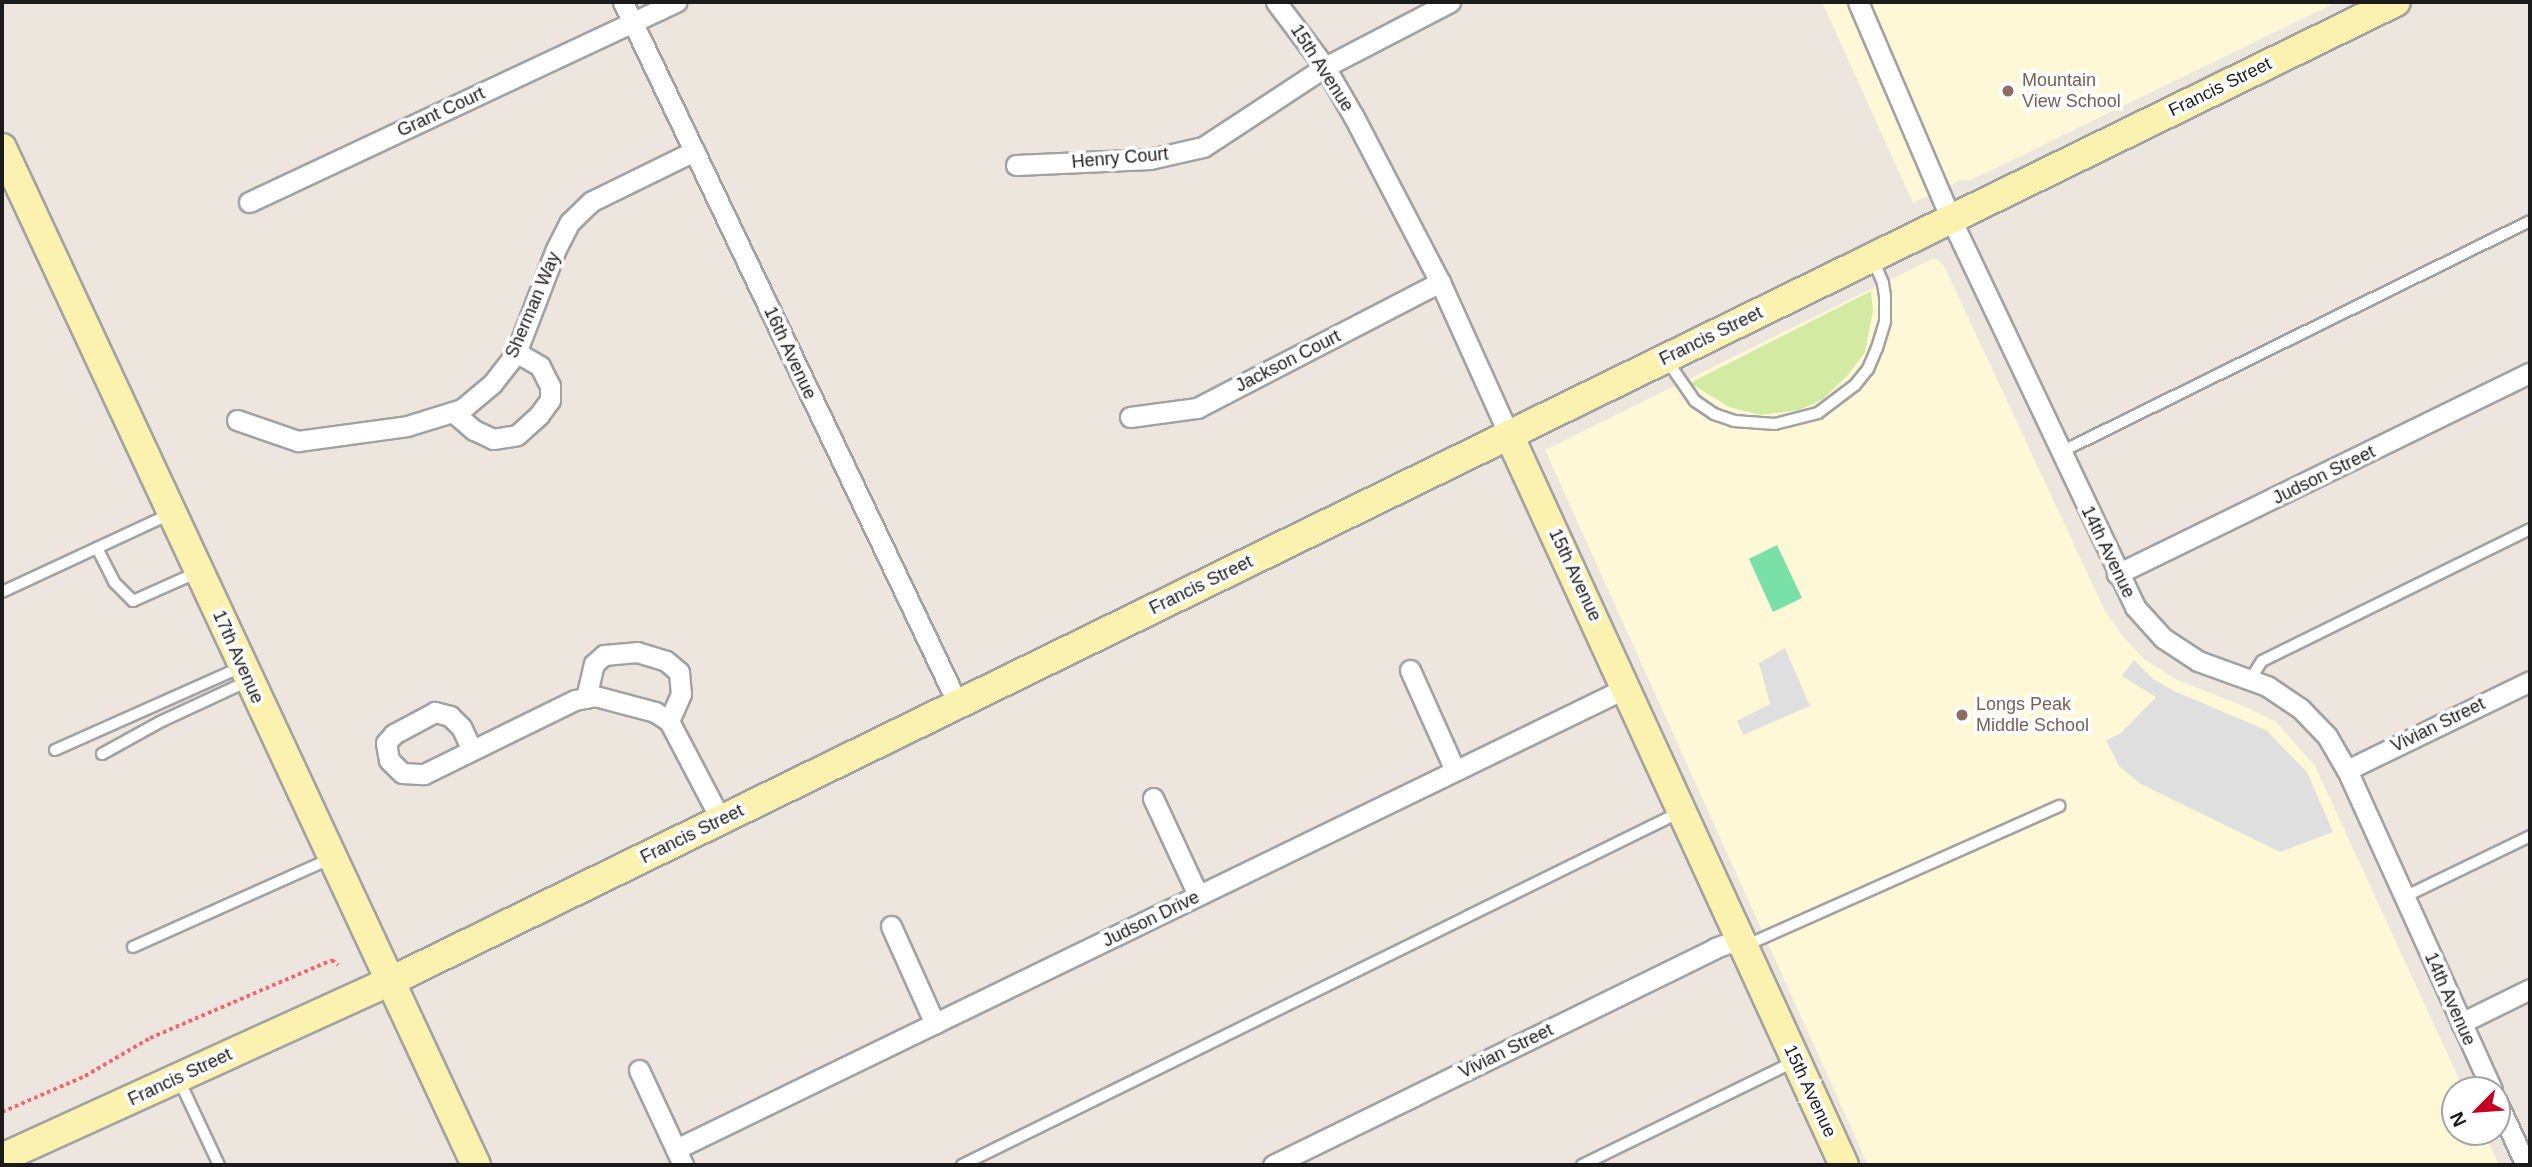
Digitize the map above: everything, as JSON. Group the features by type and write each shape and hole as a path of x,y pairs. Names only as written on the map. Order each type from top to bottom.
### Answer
{"street":[{"name":"16th Avenue","path":"623,2 958,704"},
{"name":"Grant Court","path":"249,202 676,2"},
{"name":"15th Avenue","path":"1276,2 1325,66 1440,282 1844,1165"},
{"name":"Henry Court","path":"1016,166 1150,159 1203,147 1325,66 1450,2"},
{"name":"14th Avenue","path":"1858,2 1951,219 2117,575 2135,607 2163,638 2198,661 2267,686 2300,708 2327,736 2347,770 2486,1076"},
{"name":"Francis Street","path":"2,1158 391,981 2394,2"},
{"name":"17th Avenue","path":"2,149 476,1165"},
{"name":"Sherman Way","path":"237,420 298,441 407,426 462,409 492,384 516,352 556,249 570,222 592,201 694,151"},
{"name":"Jackson Court","path":"1130,417 1197,408 1440,282"},
{"path":"453,412 474,430 493,439 517,435 539,415 550,400 550,386 540,366 516,352"},
{"name":"Judson Street","path":"2117,575 2530,373"},
{"path":"586,698 594,664 604,655 637,652 666,661 679,672 681,694 669,720"},
{"path":"1410,670 1455,770"},
{"name":"Vivian Street","path":"2347,770 2530,681"},
{"name":"Judson Drive","path":"639,1070 680,1157 935,1024 1626,688"},
{"path":"471,748 575,700 595,696 643,709 669,720 721,820"},
{"path":"1153,798 1198,895"},
{"path":"891,926 935,1024"},
{"name":"Vivian Street","path":"1273,1165 1715,948 1742,943"},
{"path":"2461,1023 2530,989"},
{"path":"2511,1128 2525,1154"}],"lane":[{"path":"2060,452 2530,221"},
{"path":"1667,358 1695,401 1714,414 1754,425 1785,422 1818,413 1855,386 1868,369 1877,348 1885,321 1885,296 1884,283 1872,258"},
{"path":"2,592 172,513"},
{"path":"2249,680 2262,661 2530,529"},
{"path":"97,548 114,582 134,601 200,571"},
{"path":"55,750 245,674"},
{"path":"102,754 245,674"},
{"path":"1742,943 2059,806"},
{"path":"962,1165 1682,812"},
{"path":"2404,898 2530,836"},
{"path":"133,947 333,857"},
{"path":"1583,1165 1796,1060"},
{"path":"178,1078 219,1165"}],"path":[{"path":"2,1112 85,1076 150,1038 332,960 338,965"}],"shaded area":[{"name":"Mountain View School","path":"1822,2 2337,2 1969,181 1961,180 1913,203"},
{"name":"Longs Peak Middle School","path":"1932,259 1938,259 1945,268 2105,611 2121,634 2144,659 2177,680 2276,722 2315,766 2458,1076 2441,1076 2441,1146 2490,1146 2499,1165 1868,1165 1545,450"},
{"path":"1785,648 1810,706 1743,735 1737,721 1770,704 1759,663"},
{"path":"2134,660 2153,679 2174,691 2266,730 2307,772 2333,832 2280,852 2139,783 2119,766 2106,740 2120,734 2156,697 2122,676"}],"green space":[{"path":"1871,291 1873,311 1865,352 1848,375 1823,399 1800,410 1761,415 1729,407 1690,383"},
{"path":"1777,545 1802,598 1773,612 1749,559"}],"place":[{"name":"Mountain View School","path":"2008,91"},
{"name":"Longs Peak Middle School","path":"1962,715"}]}
